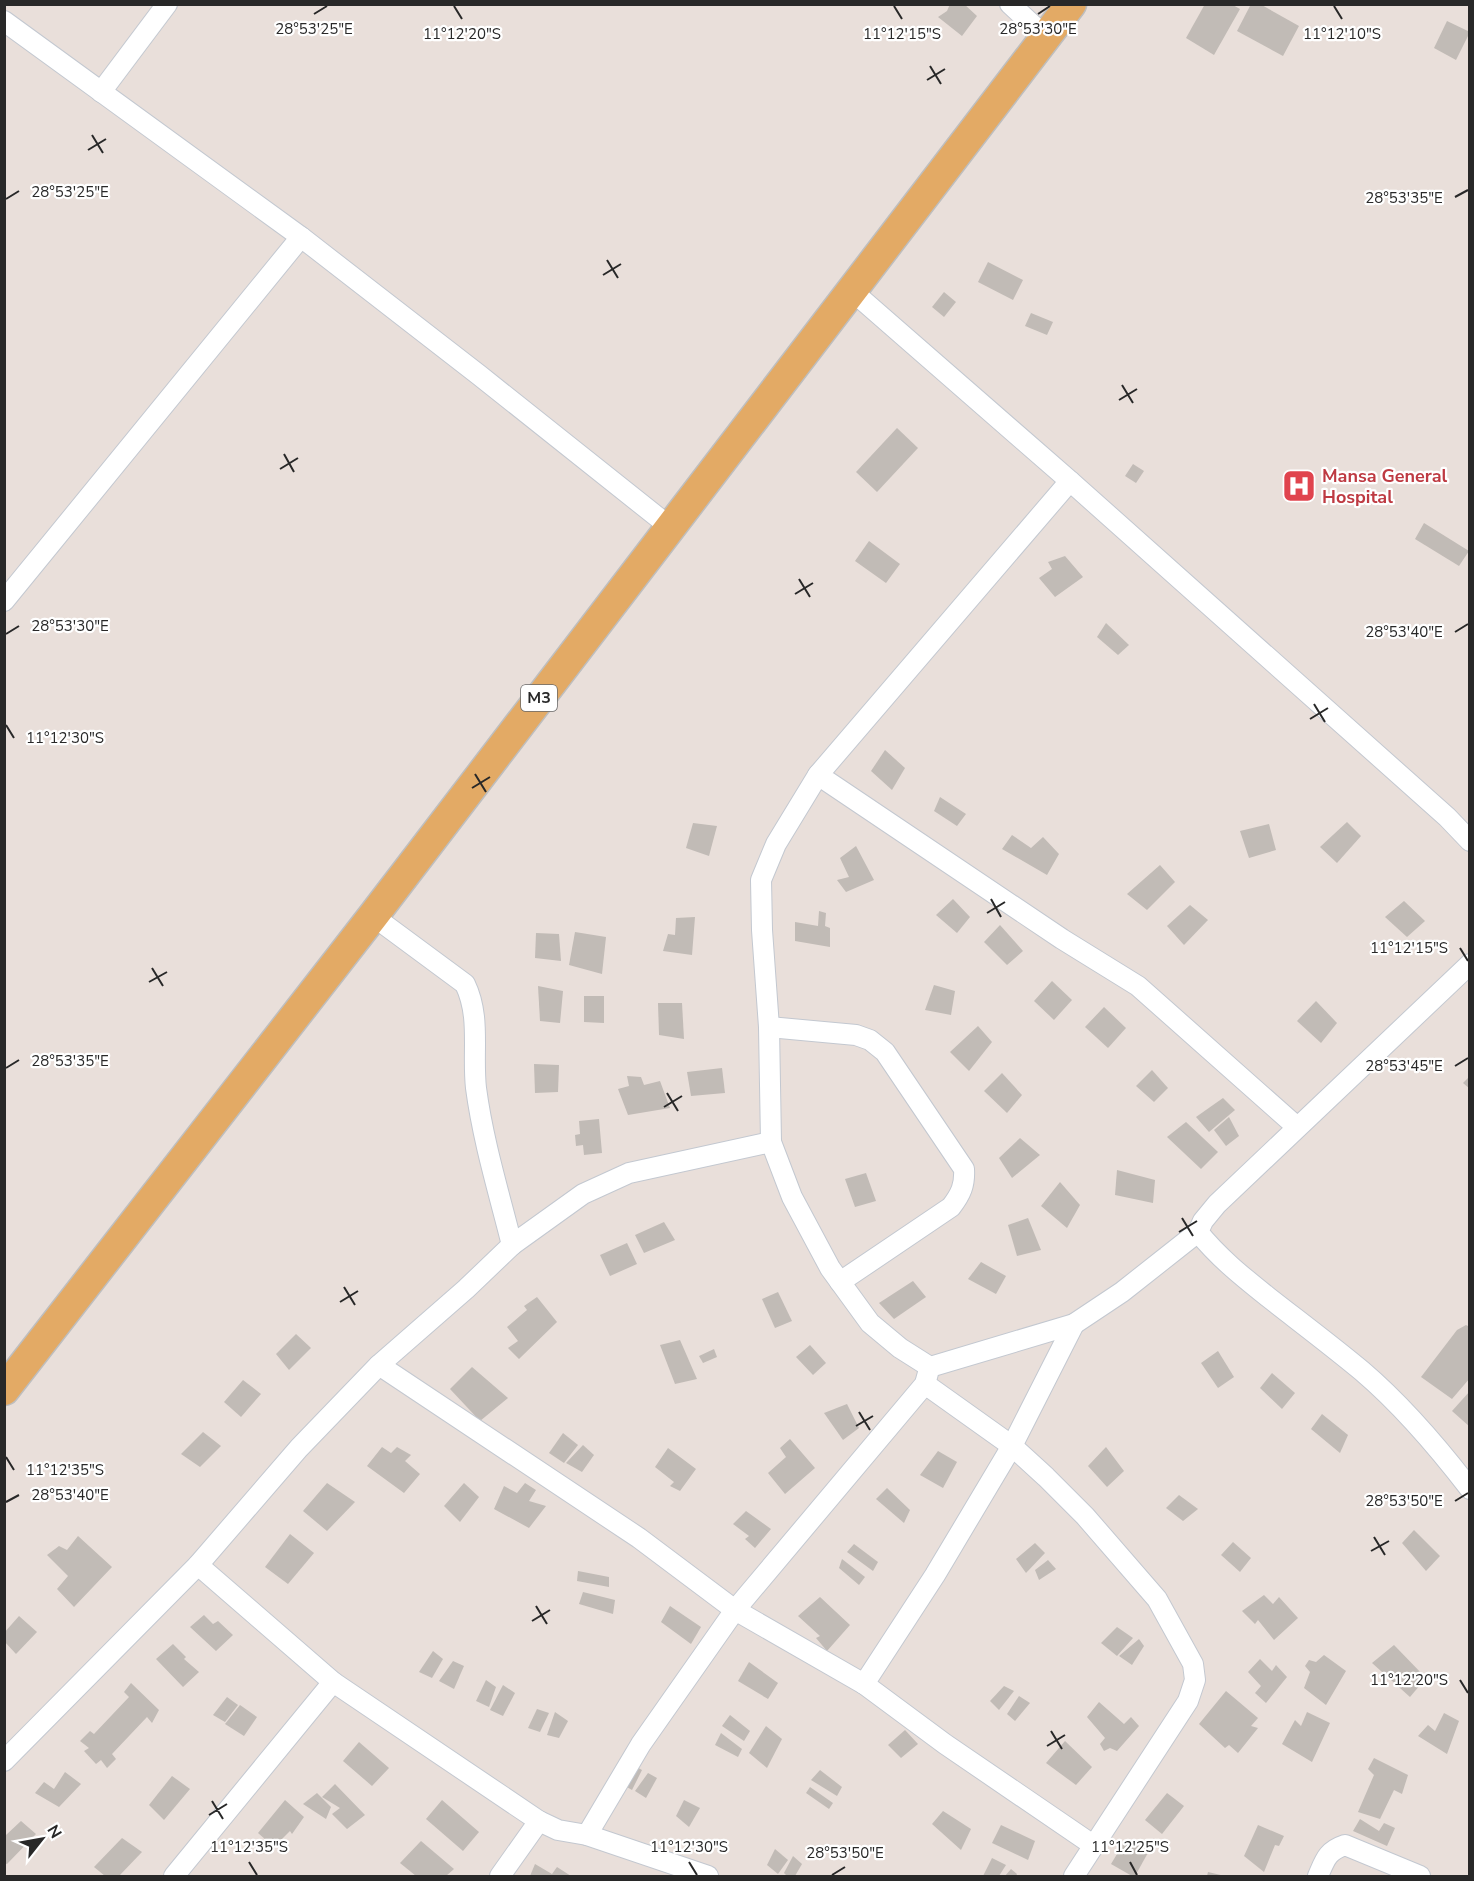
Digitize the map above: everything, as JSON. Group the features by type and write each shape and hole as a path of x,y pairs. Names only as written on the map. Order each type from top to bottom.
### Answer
{"main road":[{"name":"M3","path":"4,1390 373,916 1071,4"}],"street":[{"path":"101,92 166,4"},
{"path":"1010,4 1046,37"},
{"path":"4,21 301,237 670,527"},
{"path":"4,601 301,237"},
{"path":"851,290 1070,481 1447,817 1470,841"},
{"path":"1070,481 818,775 777,844 761,880 769,1027 771,1142 792,1197 830,1268 870,1323 900,1348 927,1376 1012,1446 1085,1516 1157,1599 1193,1665 1195,1680 1188,1701 1074,1876"},
{"path":"818,775 1062,939 1138,986 1297,1127"},
{"path":"373,916 465,984 471,996 475,1018 476,1086 512,1245"},
{"path":"587,1835 641,1744 735,1610 927,1376 1074,1324 1122,1292 1198,1232 1203,1221 1217,1204 1470,964"},
{"path":"769,1027 856,1035 870,1041 885,1052 964,1168 965,1182 951,1207 840,1282"},
{"path":"4,1761 198,1564 299,1448 378,1365 466,1289 512,1245 584,1194 629,1173 771,1142"},
{"path":"1198,1232 1214,1252 1238,1273 1362,1372 1408,1413 1470,1489"},
{"path":"864,1684 935,1575 1012,1446 1074,1324"},
{"path":"378,1365 639,1538 735,1610 864,1684 945,1744 1093,1845"},
{"path":"198,1564 333,1682 538,1821 558,1830 587,1835 708,1876"},
{"path":"174,1876 333,1682"},
{"path":"500,1876 538,1821"},
{"path":"1318,1876 1333,1849 1345,1845 1420,1876"}],"building":[{"path":"950,4 964,4 977,16 962,36 938,17 947,11"},
{"path":"1205,4 1231,4 1240,9 1214,55 1186,38"},
{"path":"1251,4 1260,4 1299,26 1283,56 1237,31"},
{"path":"1447,21 1470,32 1456,60 1434,48"},
{"path":"988,262 1023,280 1013,300 978,282"},
{"path":"944,292 956,302 944,317 932,307"},
{"path":"1031,313 1053,322 1047,335 1025,326"},
{"path":"897,428 918,448 877,492 856,472"},
{"path":"1133,464 1144,471 1136,483 1125,476"},
{"path":"1424,523 1469,551 1459,566 1415,539"},
{"path":"869,541 900,564 886,583 855,561"},
{"path":"1065,556 1083,577 1055,597 1039,578 1052,569 1048,562"},
{"path":"1106,623 1129,645 1118,655 1097,637"},
{"path":"885,750 905,768 892,790 871,771"},
{"path":"940,797 966,814 957,826 934,811"},
{"path":"1347,822 1361,836 1337,863 1320,847"},
{"path":"693,823 717,826 709,856 686,848"},
{"path":"1269,824 1276,850 1249,858 1240,831"},
{"path":"1012,835 1031,848 1043,837 1059,854 1047,875 1002,849"},
{"path":"856,846 874,880 846,892 837,880 849,877 840,858"},
{"path":"1160,865 1175,882 1147,910 1127,894"},
{"path":"953,899 970,917 957,933 936,915"},
{"path":"1404,901 1425,921 1407,937 1385,917"},
{"path":"1190,905 1208,920 1184,945 1167,926"},
{"path":"819,911 826,913 825,926 830,928 830,947 795,941 795,922 818,926"},
{"path":"695,917 692,955 663,951 668,934 675,935 676,918"},
{"path":"1000,925 1023,951 1007,965 984,942"},
{"path":"575,932 606,937 602,974 569,965"},
{"path":"536,933 559,934 561,961 535,958"},
{"path":"1052,981 1072,1000 1054,1020 1034,1001"},
{"path":"934,985 955,991 951,1015 925,1010"},
{"path":"538,986 563,991 560,1023 540,1021"},
{"path":"584,996 604,996 604,1023 584,1022"},
{"path":"1316,1001 1337,1023 1321,1043 1297,1021"},
{"path":"658,1003 682,1003 684,1039 659,1035"},
{"path":"1104,1007 1126,1028 1108,1048 1085,1027"},
{"path":"978,1026 992,1042 969,1071 950,1052"},
{"path":"534,1064 559,1065 558,1092 535,1093"},
{"path":"722,1068 725,1093 691,1096 687,1072"},
{"path":"1152,1070 1168,1088 1154,1102 1136,1086"},
{"path":"1002,1073 1022,1095 1007,1113 984,1091"},
{"path":"627,1076 641,1077 644,1085 660,1081 670,1108 628,1115 618,1089 629,1086"},
{"path":"1470,1076 1470,1089 1463,1083"},
{"path":"1223,1098 1235,1110 1209,1132 1196,1117"},
{"path":"1229,1117 1239,1136 1226,1146 1214,1130"},
{"path":"599,1119 602,1153 584,1155 583,1145 576,1146 575,1135 580,1134 579,1121"},
{"path":"1186,1122 1218,1152 1201,1169 1167,1137"},
{"path":"1020,1138 1040,1155 1012,1178 999,1158"},
{"path":"1117,1170 1155,1180 1153,1203 1115,1195"},
{"path":"866,1173 876,1201 855,1207 845,1179"},
{"path":"1060,1182 1080,1205 1067,1228 1041,1206"},
{"path":"1028,1218 1041,1250 1017,1256 1008,1225"},
{"path":"664,1222 675,1240 644,1253 635,1235"},
{"path":"627,1243 637,1264 610,1276 600,1255"},
{"path":"981,1262 1006,1276 996,1294 968,1279"},
{"path":"913,1281 926,1297 894,1319 879,1303"},
{"path":"778,1292 792,1321 775,1328 762,1299"},
{"path":"537,1297 557,1322 519,1359 508,1348 518,1341 507,1327 527,1310 524,1306"},
{"path":"1466,1325 1470,1327 1470,1378 1452,1399 1421,1377 1457,1330"},
{"path":"296,1334 311,1348 289,1370 276,1354"},
{"path":"680,1340 697,1379 675,1384 660,1345"},
{"path":"810,1345 826,1363 813,1375 796,1357"},
{"path":"714,1349 717,1357 703,1363 699,1356"},
{"path":"1218,1351 1234,1377 1218,1388 1201,1363"},
{"path":"472,1367 508,1398 480,1421 450,1389"},
{"path":"1272,1373 1295,1393 1282,1409 1260,1388"},
{"path":"243,1380 261,1394 241,1417 224,1402"},
{"path":"1470,1391 1470,1427 1452,1411"},
{"path":"847,1404 859,1428 843,1440 824,1413"},
{"path":"1322,1414 1348,1435 1340,1453 1311,1429"},
{"path":"203,1432 221,1446 200,1467 181,1454"},
{"path":"563,1433 578,1445 564,1463 549,1453"},
{"path":"790,1439 815,1468 785,1494 768,1473 786,1457 780,1448"},
{"path":"583,1445 594,1455 582,1472 566,1463"},
{"path":"382,1447 391,1453 397,1447 411,1455 405,1461 420,1474 404,1493 367,1466"},
{"path":"1106,1447 1124,1471 1107,1487 1088,1466"},
{"path":"668,1448 696,1469 680,1491 670,1486 674,1482 655,1467"},
{"path":"938,1451 957,1462 943,1488 920,1475"},
{"path":"327,1483 355,1502 327,1531 303,1511"},
{"path":"464,1483 479,1497 460,1522 444,1506"},
{"path":"525,1483 536,1490 529,1501 546,1506 529,1528 494,1509 504,1486 517,1493"},
{"path":"887,1488 910,1510 904,1523 876,1499"},
{"path":"1179,1495 1198,1509 1183,1521 1166,1508"},
{"path":"746,1511 771,1529 755,1548 745,1539 749,1536 733,1524"},
{"path":"1414,1530 1440,1556 1426,1571 1402,1543"},
{"path":"290,1534 314,1553 288,1584 265,1567"},
{"path":"78,1536 112,1567 74,1607 57,1589 68,1576 47,1555 59,1546 67,1550"},
{"path":"1233,1542 1251,1558 1240,1572 1221,1555"},
{"path":"1035,1543 1045,1553 1026,1573 1016,1559"},
{"path":"854,1544 878,1562 873,1571 847,1552"},
{"path":"842,1559 865,1577 859,1585 839,1568"},
{"path":"1048,1560 1056,1569 1039,1580 1035,1570"},
{"path":"578,1571 609,1577 609,1587 577,1581"},
{"path":"583,1592 615,1600 613,1614 579,1604"},
{"path":"1264,1595 1273,1604 1279,1597 1298,1618 1274,1640 1258,1620 1255,1624 1242,1611"},
{"path":"820,1597 850,1625 827,1651 816,1638 820,1636 798,1616"},
{"path":"670,1606 701,1627 691,1644 661,1622"},
{"path":"204,1615 213,1624 218,1621 233,1635 216,1651 190,1627"},
{"path":"19,1616 37,1632 16,1654 4,1641 4,1633"},
{"path":"1117,1627 1133,1638 1117,1656 1101,1643"},
{"path":"1139,1639 1144,1646 1132,1665 1119,1656"},
{"path":"173,1644 186,1657 184,1659 199,1672 183,1687 156,1659"},
{"path":"1394,1645 1426,1678 1410,1697 1372,1663"},
{"path":"433,1651 443,1659 432,1678 419,1672"},
{"path":"1324,1655 1346,1671 1326,1705 1304,1688 1310,1672 1305,1666 1309,1660 1316,1662"},
{"path":"1260,1659 1272,1671 1276,1665 1287,1677 1266,1703 1255,1693 1261,1686 1248,1672"},
{"path":"453,1661 464,1666 454,1689 439,1681"},
{"path":"749,1662 778,1683 768,1699 738,1681"},
{"path":"486,1680 496,1687 489,1707 476,1701"},
{"path":"131,1683 159,1710 152,1723 147,1717 112,1754 116,1759 107,1768 101,1760 96,1764 84,1751 89,1748 80,1741 90,1731 94,1734 129,1697 124,1692"},
{"path":"503,1685 515,1693 503,1716 490,1710"},
{"path":"1004,1686 1014,1691 999,1710 990,1701"},
{"path":"1226,1691 1258,1718 1251,1726 1258,1728 1238,1753 1229,1745 1225,1748 1199,1724"},
{"path":"1019,1696 1030,1703 1015,1721 1007,1714"},
{"path":"227,1697 238,1705 225,1722 213,1715"},
{"path":"1099,1702 1124,1724 1131,1717 1139,1726 1117,1751 1110,1748 1104,1751 1100,1744 1105,1738 1087,1717"},
{"path":"240,1705 257,1717 244,1736 225,1724"},
{"path":"537,1709 549,1713 540,1732 528,1728"},
{"path":"555,1712 568,1721 559,1738 547,1735"},
{"path":"1307,1712 1330,1723 1312,1762 1282,1744 1295,1720 1301,1726"},
{"path":"1444,1713 1459,1721 1447,1754 1418,1736 1428,1725 1435,1731"},
{"path":"730,1715 750,1731 744,1741 722,1726"},
{"path":"766,1726 782,1739 767,1768 749,1753"},
{"path":"905,1730 918,1744 901,1758 888,1745"},
{"path":"721,1733 742,1749 738,1757 715,1745"},
{"path":"1065,1741 1092,1767 1076,1785 1046,1763"},
{"path":"359,1742 389,1768 372,1786 343,1761"},
{"path":"1374,1758 1408,1775 1402,1794 1394,1790 1380,1819 1358,1812 1374,1775 1368,1769"},
{"path":"633,1765 642,1770 632,1790 622,1784"},
{"path":"820,1770 842,1787 837,1796 811,1780"},
{"path":"65,1772 81,1784 59,1807 35,1793 44,1782 54,1789"},
{"path":"648,1773 657,1778 646,1798 635,1791"},
{"path":"172,1776 190,1789 164,1820 149,1805"},
{"path":"335,1784 365,1815 347,1829 332,1814 340,1808 322,1797"},
{"path":"810,1787 833,1803 829,1809 806,1793"},
{"path":"317,1793 331,1807 326,1819 303,1804"},
{"path":"1167,1793 1184,1806 1162,1834 1145,1820"},
{"path":"285,1800 304,1817 292,1834 290,1831 274,1847 258,1833"},
{"path":"442,1800 479,1832 463,1851 426,1819"},
{"path":"684,1800 700,1808 689,1827 676,1816"},
{"path":"943,1811 971,1829 961,1850 932,1824"},
{"path":"1360,1819 1379,1831 1384,1823 1395,1828 1387,1846 1353,1831"},
{"path":"21,1821 36,1834 7,1864 4,1863 4,1834 6,1835"},
{"path":"1001,1825 1035,1841 1028,1860 992,1843"},
{"path":"1258,1825 1284,1836 1279,1846 1275,1845 1264,1872 1244,1856"},
{"path":"122,1838 142,1852 119,1876 105,1876 94,1867"},
{"path":"1126,1839 1149,1851 1135,1876 1111,1864"},
{"path":"421,1841 454,1869 446,1876 416,1876 400,1863"},
{"path":"775,1849 788,1860 778,1874 767,1865"},
{"path":"793,1856 802,1864 795,1876 787,1876 784,1873"},
{"path":"992,1858 1006,1865 999,1876 983,1876"},
{"path":"535,1864 552,1874 557,1867 571,1876 530,1876"},
{"path":"1011,1869 1017,1874 1016,1876 1005,1876"},
{"path":"1208,1872 1225,1876 1207,1876"}],"place":[{"name":"Mansa General Hospital","path":"1299,486"}]}
